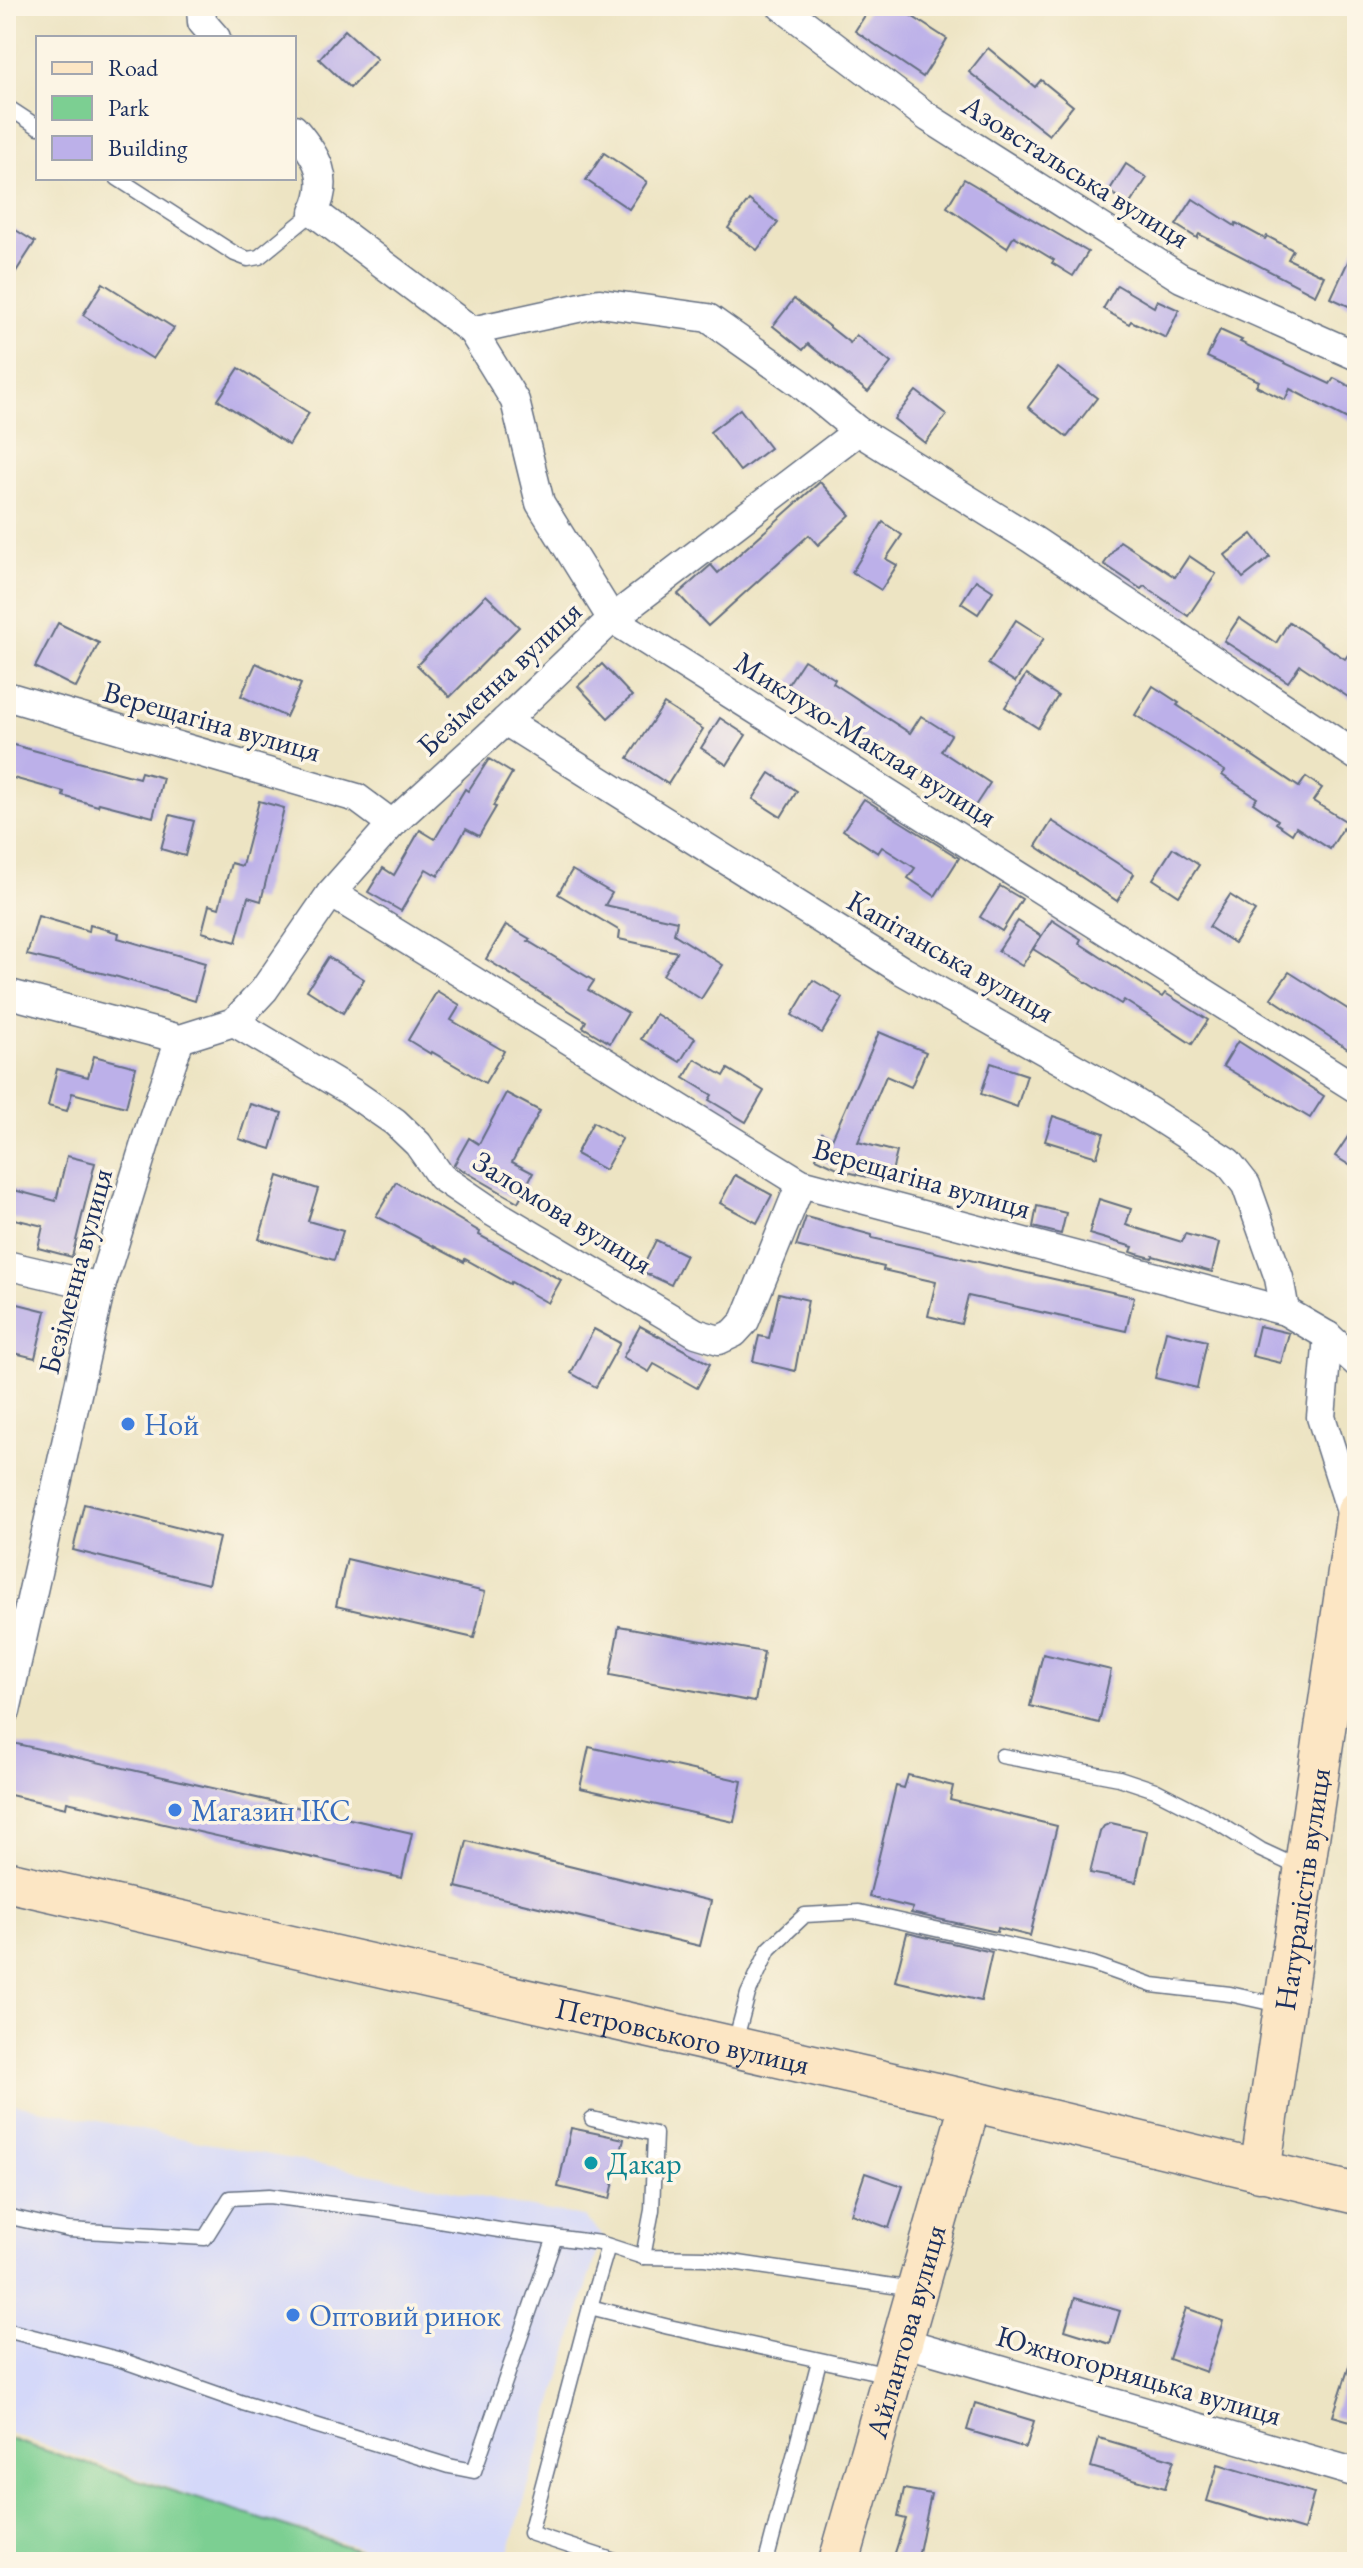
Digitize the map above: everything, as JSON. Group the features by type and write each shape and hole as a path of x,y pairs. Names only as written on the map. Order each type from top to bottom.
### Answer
{"main road":[{"name":"Натуралістів вулиця","path":"1260,2172 1304,1870 1343,1693 1356,1516"},
{"name":"Петровського вулиця","path":"6,1881 971,2101 1357,2194"},
{"name":"Айлантова вулиця","path":"839,2562 971,2101"}],"street":[{"path":"201,6 202,22 214,36"},
{"name":"Азовстальська вулиця","path":"781,6 929,118 1181,278 1357,356"},
{"path":"296,131 318,163 322,196 314,212 472,331 600,303 708,318 800,383 858,431 1030,538 1357,756"},
{"name":"Миклухо-Маклая вулиця","path":"472,331 515,401 540,503 612,619 1357,1089"},
{"name":"Безіменна вулиця","path":"234,1022 264,990 331,893 392,824 612,619 858,431"},
{"name":"Верещагіна вулиця","path":"6,696 357,798 392,824"},
{"name":"Капітанська вулиця","path":"505,721 903,971 1128,1098 1228,1162 1246,1185 1279,1278 1285,1311"},
{"name":"Верещагіна вулиця","path":"331,893 801,1183 1285,1311 1328,1336 1357,1363"},
{"path":"6,993 180,1039 234,1022"},
{"name":"Заломова вулиця","path":"234,1022 395,1122 418,1144 441,1177 491,1211 696,1333 719,1340 734,1333 745,1321 801,1183"},
{"name":"Безіменна вулиця","path":"6,1711 10,1679 101,1287 180,1039"},
{"path":"6,1265 101,1287"},
{"path":"1328,1336 1321,1417 1356,1516"},
{"name":"Южногорняцька вулиця","path":"898,2359 1357,2473"}],"lane":[{"path":"6,106 36,126"},
{"path":"120,180 235,254 248,259 267,253 273,244 314,212"},
{"path":"1002,1756 1119,1778 1155,1790 1210,1818 1261,1850 1304,1870"},
{"path":"734,2047 748,1994 769,1949 805,1915 859,1912 1093,1964 1152,1985 1230,1994 1284,2006"},
{"path":"592,2119 655,2134 652,2210 643,2257"},
{"path":"6,2216 69,2230 205,2238 230,2198 269,2196 555,2237 608,2246 643,2257 705,2258 918,2289"},
{"path":"6,2330 121,2360 243,2403 474,2471 555,2237"},
{"path":"608,2246 530,2533 618,2562"},
{"path":"590,2307 819,2361 898,2359"},
{"path":"766,2562 819,2361"}],"shaded area":[{"name":"Оптовий ринок","path":"6,2102 584,2217 601,2234 600,2243 506,2562 408,2562 228,2508 6,2432"}],"green space":[{"path":"6,2438 396,2562 6,2562"}],"building":[{"path":"871,6 896,6 947,39 923,77 855,31"},
{"path":"345,30 377,59 350,88 319,59"},
{"path":"988,48 1035,87 1041,80 1073,106 1049,135 969,72"},
{"path":"604,153 647,182 629,209 586,180"},
{"path":"1126,164 1147,178 1129,205 1109,191"},
{"path":"964,179 1088,252 1073,276 1052,263 1054,260 1014,236 1007,248 947,207"},
{"path":"1193,199 1235,226 1236,223 1293,250 1288,259 1324,276 1315,295 1176,225"},
{"path":"749,200 778,223 757,250 728,228"},
{"path":"6,224 35,242 6,287"},
{"path":"1357,242 1357,310 1331,298"},
{"path":"103,283 174,328 153,359 83,315"},
{"path":"1117,285 1154,307 1157,300 1179,310 1166,338 1131,321 1129,324 1103,309"},
{"path":"794,299 850,343 856,335 891,363 868,392 808,344 803,350 773,326"},
{"path":"1220,330 1330,384 1334,378 1357,390 1357,424 1290,389 1285,400 1256,386 1259,381 1207,357"},
{"path":"239,368 309,413 289,445 218,400"},
{"path":"1058,368 1097,398 1067,437 1028,407"},
{"path":"916,391 947,415 925,443 894,419"},
{"path":"740,409 770,448 740,471 710,432"},
{"path":"820,482 850,515 818,545 809,535 708,626 678,594 711,565 718,573"},
{"path":"883,522 902,535 886,559 897,565 881,590 852,572"},
{"path":"1252,534 1270,557 1243,578 1225,555"},
{"path":"1120,541 1175,577 1189,556 1216,574 1188,616 1104,564"},
{"path":"976,580 993,591 978,614 961,603"},
{"path":"486,595 519,627 450,697 417,665"},
{"path":"1239,618 1276,643 1289,622 1345,659 1357,642 1357,703 1300,665 1288,682 1224,641"},
{"path":"1016,620 1044,638 1015,682 988,664"},
{"path":"58,623 99,643 76,688 35,667"},
{"path":"804,660 835,679 833,683 910,733 921,716 951,735 941,751 990,783 971,812 947,797 952,790 878,743 872,752 836,729 839,724 785,689"},
{"path":"256,663 301,684 286,717 241,696"},
{"path":"602,664 632,696 608,718 578,686"},
{"path":"1026,675 1058,696 1038,728 1005,707"},
{"path":"1153,686 1299,787 1306,777 1322,788 1313,801 1347,822 1330,849 1296,827 1292,834 1253,803 1257,798 1222,775 1225,771 1135,715"},
{"path":"664,704 703,729 668,784 628,758"},
{"path":"720,718 746,735 727,765 701,748"},
{"path":"6,743 139,778 141,772 163,778 153,817 99,803 98,806 63,796 64,792 6,776"},
{"path":"489,759 512,773 479,836 466,829 438,876 426,869 401,911 368,892 383,868 394,875 420,830 435,839 465,789 468,791"},
{"path":"770,773 797,791 781,817 753,799"},
{"path":"864,799 959,858 935,896 908,878 915,868 882,847 878,853 843,830"},
{"path":"259,801 284,808 261,901 248,897 236,942 202,932 209,905 219,908 231,863 242,866"},
{"path":"170,815 194,821 185,856 161,849"},
{"path":"1052,821 1134,874 1117,901 1036,846"},
{"path":"1173,848 1199,865 1179,896 1153,879"},
{"path":"572,870 612,893 605,905 677,921 674,934 723,965 701,999 663,975 677,952 619,939 620,931 558,894"},
{"path":"1000,886 1022,899 1002,931 980,917"},
{"path":"1230,895 1255,911 1234,943 1209,927"},
{"path":"38,916 89,931 90,925 119,933 118,938 205,963 195,1001 118,977 27,955"},
{"path":"1052,920 1081,939 1079,943 1162,997 1165,993 1208,1020 1192,1044 1124,1000 1121,1004 1033,949"},
{"path":"1018,921 1041,936 1022,966 998,951"},
{"path":"506,925 594,981 588,990 628,1013 610,1043 583,1027 586,1021 486,959"},
{"path":"328,957 364,979 343,1013 307,990"},
{"path":"1289,972 1357,1015 1357,1055 1271,998"},
{"path":"813,980 843,998 822,1033 792,1015"},
{"path":"437,991 460,1005 451,1020 504,1051 485,1083 408,1040"},
{"path":"656,1014 695,1038 680,1062 641,1039"},
{"path":"879,1032 926,1052 911,1087 886,1076 858,1142 897,1152 889,1183 844,1171 816,1158 822,1133 832,1139"},
{"path":"1238,1041 1324,1096 1310,1118 1223,1066"},
{"path":"94,1056 136,1067 126,1107 72,1093 67,1111 48,1106 57,1069 88,1077"},
{"path":"695,1059 724,1076 728,1069 764,1091 746,1122 709,1100 712,1095 684,1078"},
{"path":"991,1063 1027,1075 1017,1107 981,1094"},
{"path":"506,1093 540,1111 512,1162 533,1173 518,1202 454,1165 469,1138 479,1144"},
{"path":"250,1104 282,1113 271,1149 239,1139"},
{"path":"1053,1116 1104,1133 1097,1157 1045,1141"},
{"path":"593,1122 622,1139 605,1170 576,1154"},
{"path":"1357,1123 1357,1170 1335,1156"},
{"path":"67,1156 95,1163 72,1257 38,1248 43,1226 6,1217 6,1188 56,1201"},
{"path":"735,1175 772,1195 757,1223 720,1203"},
{"path":"278,1176 318,1189 308,1221 343,1231 334,1260 259,1239"},
{"path":"396,1182 480,1232 479,1235 561,1280 548,1303 376,1216"},
{"path":"1099,1199 1131,1209 1126,1225 1182,1242 1185,1234 1219,1243 1212,1272 1137,1254 1131,1252 1133,1247 1089,1234"},
{"path":"1037,1206 1066,1213 1061,1234 1033,1227"},
{"path":"806,1217 872,1235 872,1238 1134,1297 1126,1331 968,1296 961,1324 928,1316 936,1282 796,1246"},
{"path":"656,1240 686,1255 671,1285 641,1271"},
{"path":"779,1293 808,1300 795,1371 753,1361 759,1336 769,1338"},
{"path":"6,1301 46,1311 35,1358 6,1351"},
{"path":"640,1326 710,1364 697,1388 654,1364 649,1372 623,1357"},
{"path":"1259,1326 1289,1333 1281,1363 1252,1356"},
{"path":"594,1329 620,1343 596,1387 571,1373"},
{"path":"1166,1331 1207,1341 1197,1388 1155,1378"},
{"path":"84,1504 219,1538 208,1584 73,1550"},
{"path":"347,1559 485,1592 474,1638 336,1606"},
{"path":"619,1626 764,1652 755,1702 610,1675"},
{"path":"1043,1654 1111,1670 1099,1723 1030,1706"},
{"path":"8,1742 412,1833 402,1878 67,1802 66,1808 6,1794"},
{"path":"589,1747 742,1781 734,1822 580,1788"},
{"path":"908,1775 953,1786 950,1800 1057,1826 1030,1936 911,1913 913,1908 869,1897 896,1786 904,1788"},
{"path":"1111,1823 1147,1831 1136,1882 1090,1873 1100,1832"},
{"path":"467,1841 711,1901 700,1946 456,1887"},
{"path":"907,1933 992,1952 981,2001 895,1981"},
{"name":"Дакар","path":"571,2128 624,2139 610,2199 558,2187"},
{"path":"865,2173 903,2186 889,2228 851,2214"},
{"path":"1075,2298 1120,2311 1110,2344 1065,2330"},
{"path":"1186,2308 1223,2321 1206,2372 1169,2359"},
{"path":"1353,2354 1357,2355 1357,2423 1333,2416"},
{"path":"975,2403 1034,2421 1026,2448 967,2430"},
{"path":"1099,2438 1174,2460 1165,2488 1091,2467"},
{"path":"1218,2464 1314,2493 1304,2530 1207,2501"},
{"path":"904,2489 931,2494 917,2562 892,2562 906,2519 898,2517"}],"place":[{"name":"Ной","path":"128,1424"},
{"name":"Магазин ІКС","path":"175,1810"},
{"name":"Дакар","path":"591,2163"},
{"name":"Оптовий ринок","path":"293,2315"}]}
